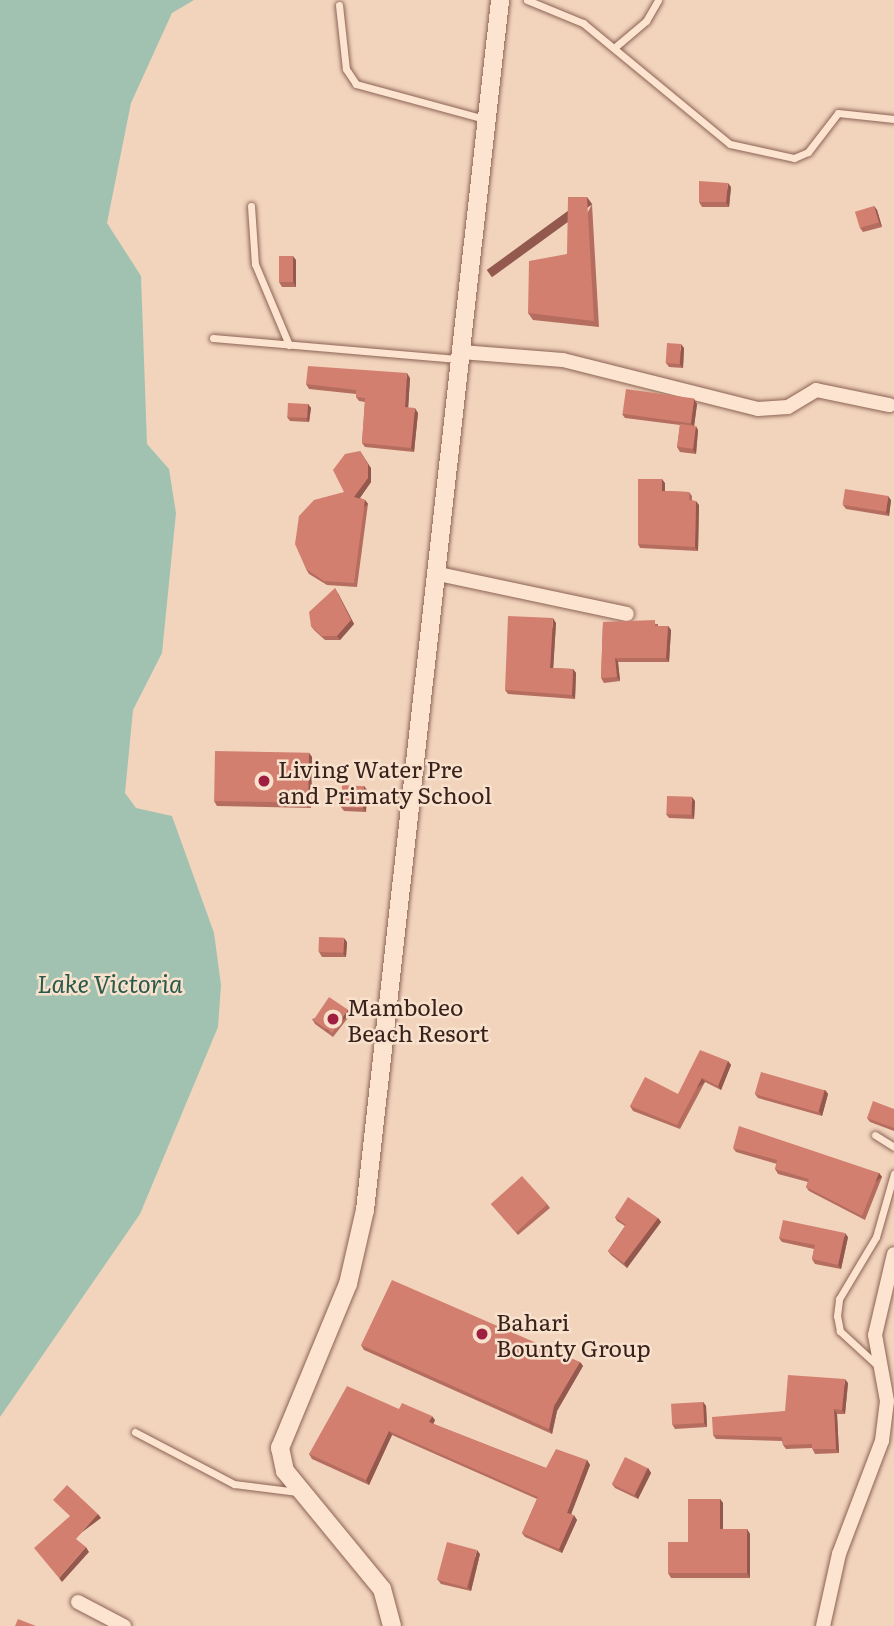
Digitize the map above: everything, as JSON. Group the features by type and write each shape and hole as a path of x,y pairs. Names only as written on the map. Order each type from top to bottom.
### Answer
{"street":[{"path":"392,1626 382,1589 302,1492 280,1460 280,1448 348,1283 365,1210 439,574 500,0"},
{"path":"461,356 563,360 758,409 788,407 816,390 889,405"},
{"path":"439,574 627,614"},
{"path":"824,1626 839,1554 882,1441 887,1401 878,1367 875,1335 894,1254"},
{"path":"78,1602 124,1626"}],"lane":[{"path":"527,0 555,7 614,48 720,140 745,149 794,158 808,152 838,113 894,119"},
{"path":"614,48 646,21 658,0"},
{"path":"339,5 346,69 356,84 486,119"},
{"path":"251,205 254,264 289,345"},
{"path":"213,338 461,356"},
{"path":"875,1135 894,1147"},
{"path":"878,1367 840,1331 837,1316 839,1299 876,1237 894,1174"},
{"path":"135,1432 234,1484 302,1492"}],"water":[{"name":"Lake Victoria","path":"0,0 194,0 172,13 131,103 107,223 141,276 147,444 169,469 176,513 162,653 133,710 125,793 136,808 172,816 214,933 221,985 218,1027 140,1214 0,1417"}],"building":[{"path":"699,181 728,183 726,202 699,202"},
{"path":"568,197 587,197 594,321 528,313 529,261 567,254"},
{"path":"874,206 879,222 860,228 855,212"},
{"path":"279,256 293,256 293,282 279,282"},
{"path":"667,343 681,344 680,364 666,363"},
{"path":"308,366 407,373 405,407 415,408 411,448 362,443 365,398 356,397 356,390 306,384"},
{"path":"626,389 694,399 691,423 623,414"},
{"path":"288,403 308,404 307,418 287,417"},
{"path":"680,424 696,426 693,449 677,447"},
{"path":"360,451 368,464 368,478 354,497 365,500 354,583 324,581 306,569 295,544 299,516 314,500 344,492 333,470 345,454"},
{"path":"638,479 662,479 662,491 689,492 689,500 696,501 695,547 638,544"},
{"path":"845,489 888,496 886,512 842,505"},
{"path":"335,588 351,620 337,636 322,636 311,626 309,612"},
{"path":"508,616 553,618 550,668 573,669 572,695 505,690"},
{"path":"655,620 655,626 668,626 666,658 615,658 617,677 601,678 603,622"},
{"name":"Living Water Pre and Primaty School","path":"215,751 309,753 308,803 214,801"},
{"path":"342,785 364,786 363,808 341,807"},
{"path":"667,796 692,797 691,815 666,814"},
{"name":"Mamboleo Beach Resort","path":"319,937 344,938 343,953 318,952"},
{"name":"Mamboleo Beach Resort","path":"329,997 348,1010 332,1033 313,1020"},
{"path":"700,1050 728,1061 718,1086 702,1078 677,1125 630,1106 645,1077 678,1094"},
{"path":"761,1072 824,1090 818,1112 755,1094"},
{"path":"873,1101 894,1109 894,1128 867,1118"},
{"path":"739,1126 879,1173 862,1216 806,1187 809,1179 775,1169 777,1160 733,1148"},
{"path":"522,1176 547,1204 516,1232 491,1204"},
{"path":"628,1197 658,1218 624,1263 608,1251 626,1225 615,1217"},
{"path":"783,1220 845,1233 838,1265 812,1259 815,1245 779,1238"},
{"path":"392,1280 580,1362 554,1406 549,1429 361,1345"},
{"path":"788,1375 845,1379 842,1410 834,1409 836,1449 812,1449 812,1444 783,1445 782,1437 713,1435 712,1417 785,1411"},
{"path":"347,1386 399,1409 402,1403 432,1416 429,1422 546,1468 556,1449 587,1460 567,1513 574,1515 559,1549 522,1533 538,1497 389,1431 366,1480 309,1454"},
{"path":"703,1402 704,1423 672,1425 671,1404"},
{"path":"625,1457 647,1468 634,1495 612,1484"},
{"path":"67,1485 98,1514 76,1539 86,1547 59,1578 34,1548 70,1516 53,1500"},
{"path":"688,1499 720,1499 720,1529 747,1529 747,1573 668,1573 668,1542 688,1542"},
{"path":"447,1542 477,1550 467,1588 437,1580"},
{"path":"18,1619 36,1626 15,1626"}],"place":[{"name":"Living Water Pre and Primaty School","path":"264,781"},
{"name":"Mamboleo Beach Resort","path":"333,1019"},
{"name":"Bahari Bounty Group","path":"482,1334"}]}
